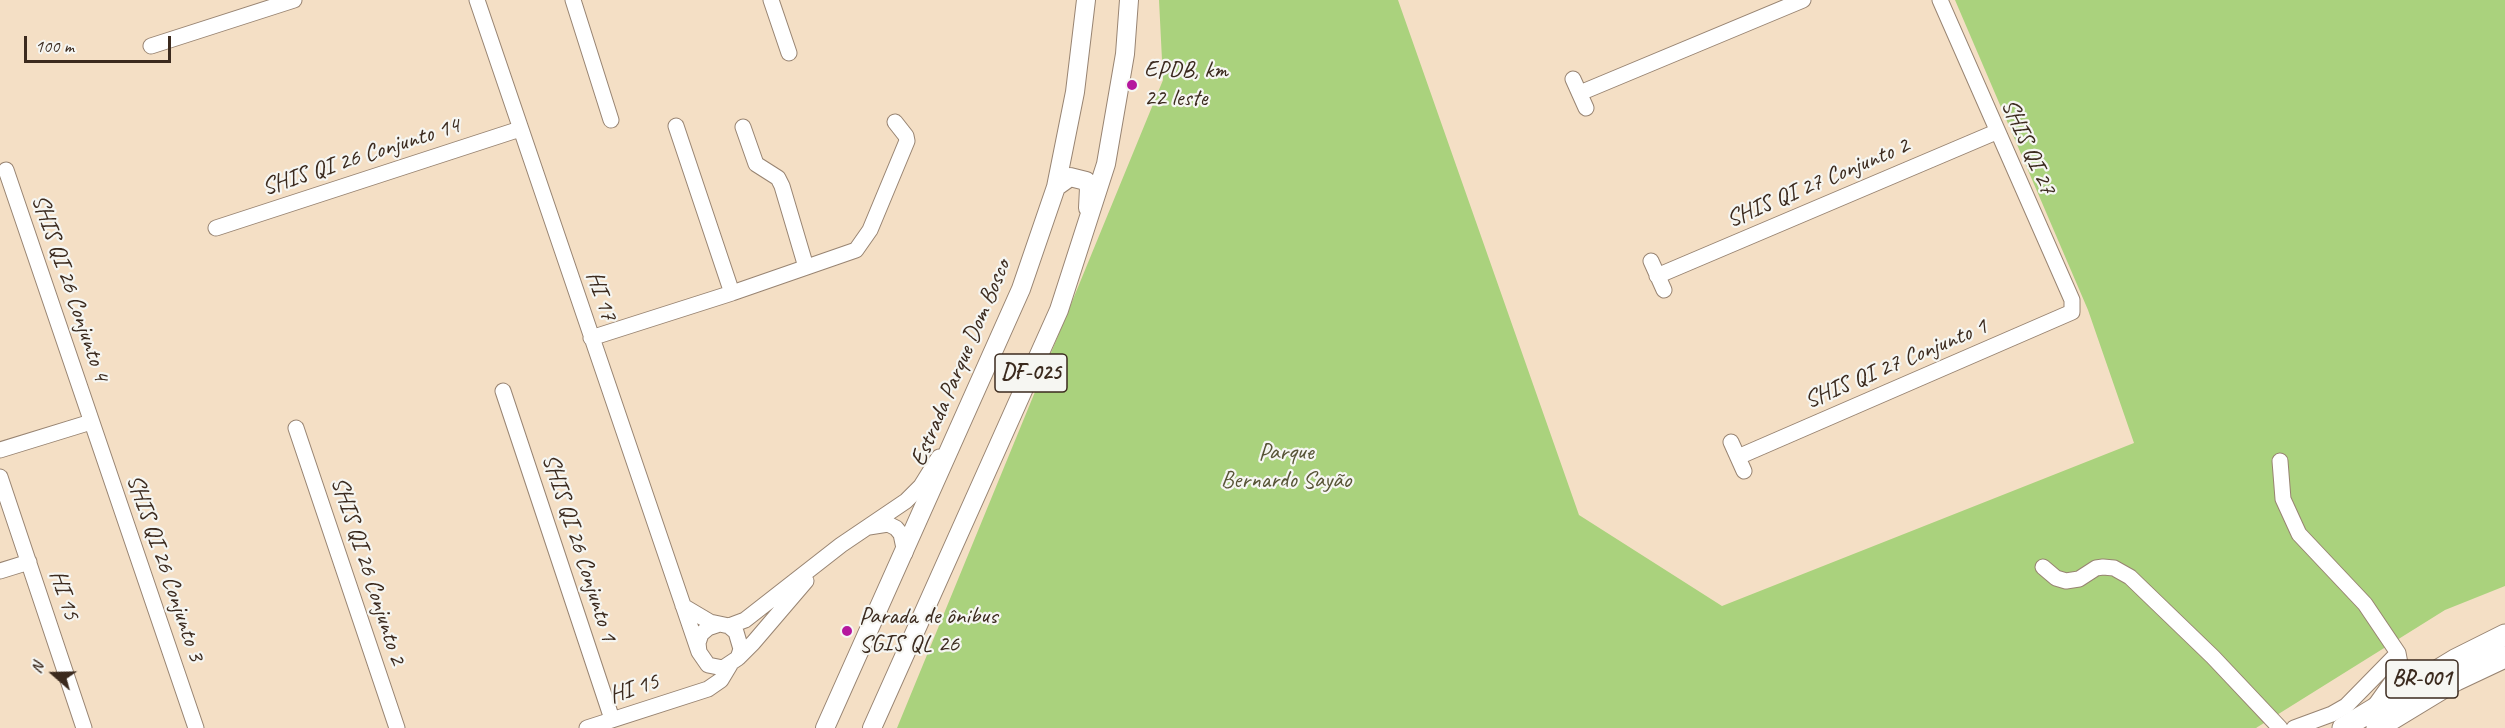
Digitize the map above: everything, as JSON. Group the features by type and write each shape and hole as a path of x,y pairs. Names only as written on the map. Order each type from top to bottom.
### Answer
{"highway":[{"name":"BR-001","path":"2343,728 2375,706 2455,660 2505,635"},
{"name":"BR-001","path":"2377,728 2456,680 2505,657"}],"main road":[{"name":"Estrada Parque Dom Bosco","path":"825,728 1022,289 1056,187 1075,92 1086,0"},
{"name":"DF-025","path":"872,728 1059,310 1106,164 1125,54 1129,0"},
{"path":"1056,187 1070,177 1078,177 1086,181 1089,188 1082,242"}],"street":[{"path":"151,46 294,0"},
{"name":"HI 17","path":"477,0 701,656"},
{"path":"573,0 610,120"},
{"path":"771,0 789,53"},
{"path":"1573,79 1583,100 1803,0"},
{"name":"SHIS QI 27","path":"1940,0 1996,132 2072,300 2072,312"},
{"path":"591,338 732,294 856,250 870,230 907,141 906,136 895,122"},
{"path":"676,126 732,294"},
{"path":"743,127 756,164 778,178 782,186 806,267"},
{"name":"SHIS QI 26 Conjunto 14","path":"216,228 520,129"},
{"name":"SHIS QI 27 Conjunto 2","path":"1651,261 1661,283 1996,132"},
{"name":"SHIS QI 26 Conjunto 4","path":"6,170 92,422"},
{"name":"SHIS QI 27 Conjunto 1","path":"1731,442 1741,464 2072,312"},
{"name":"SHIS QI 26 Conjunto 1","path":"503,391 612,719"},
{"path":"683,606 723,626 740,640 734,661 715,668 701,656 698,643 701,634 708,627 723,626 746,620 821,560 906,501 921,486 974,398"},
{"path":"0,450 92,422"},
{"name":"SHIS QI 26 Conjunto 3","path":"92,422 196,728"},
{"name":"SHIS QI 26 Conjunto 2","path":"297,428 397,728"},
{"path":"2280,461 2283,499 2299,534 2365,604 2398,653 2401,669 2375,706"},
{"name":"HI 15","path":"0,477 84,728"},
{"path":"866,527 888,524 896,528 901,534 905,553"},
{"name":"HI 15","path":"587,728 714,685 769,625 821,560"},
{"path":"0,571 29,562"},
{"path":"2043,567 2056,578 2066,581 2079,579 2096,568 2103,567 2114,568 2130,577 2213,657 2280,728"},
{"path":"2294,728 2346,706 2398,653"},
{"name":"HI 15","path":"696,692 703,680 701,656"}],"green space":[{"name":"Parque Bernardo Sayão","path":"1159,0 1398,0 1579,515 1722,606 2134,443 2088,310 1955,0 2505,0 2505,586 2445,610 2256,728 897,728 1163,80"}],"place":[{"name":"EPDB, km 22 leste","path":"1132,85"},
{"name":"Parada de ônibus SGIS QL 26","path":"847,631"}]}
